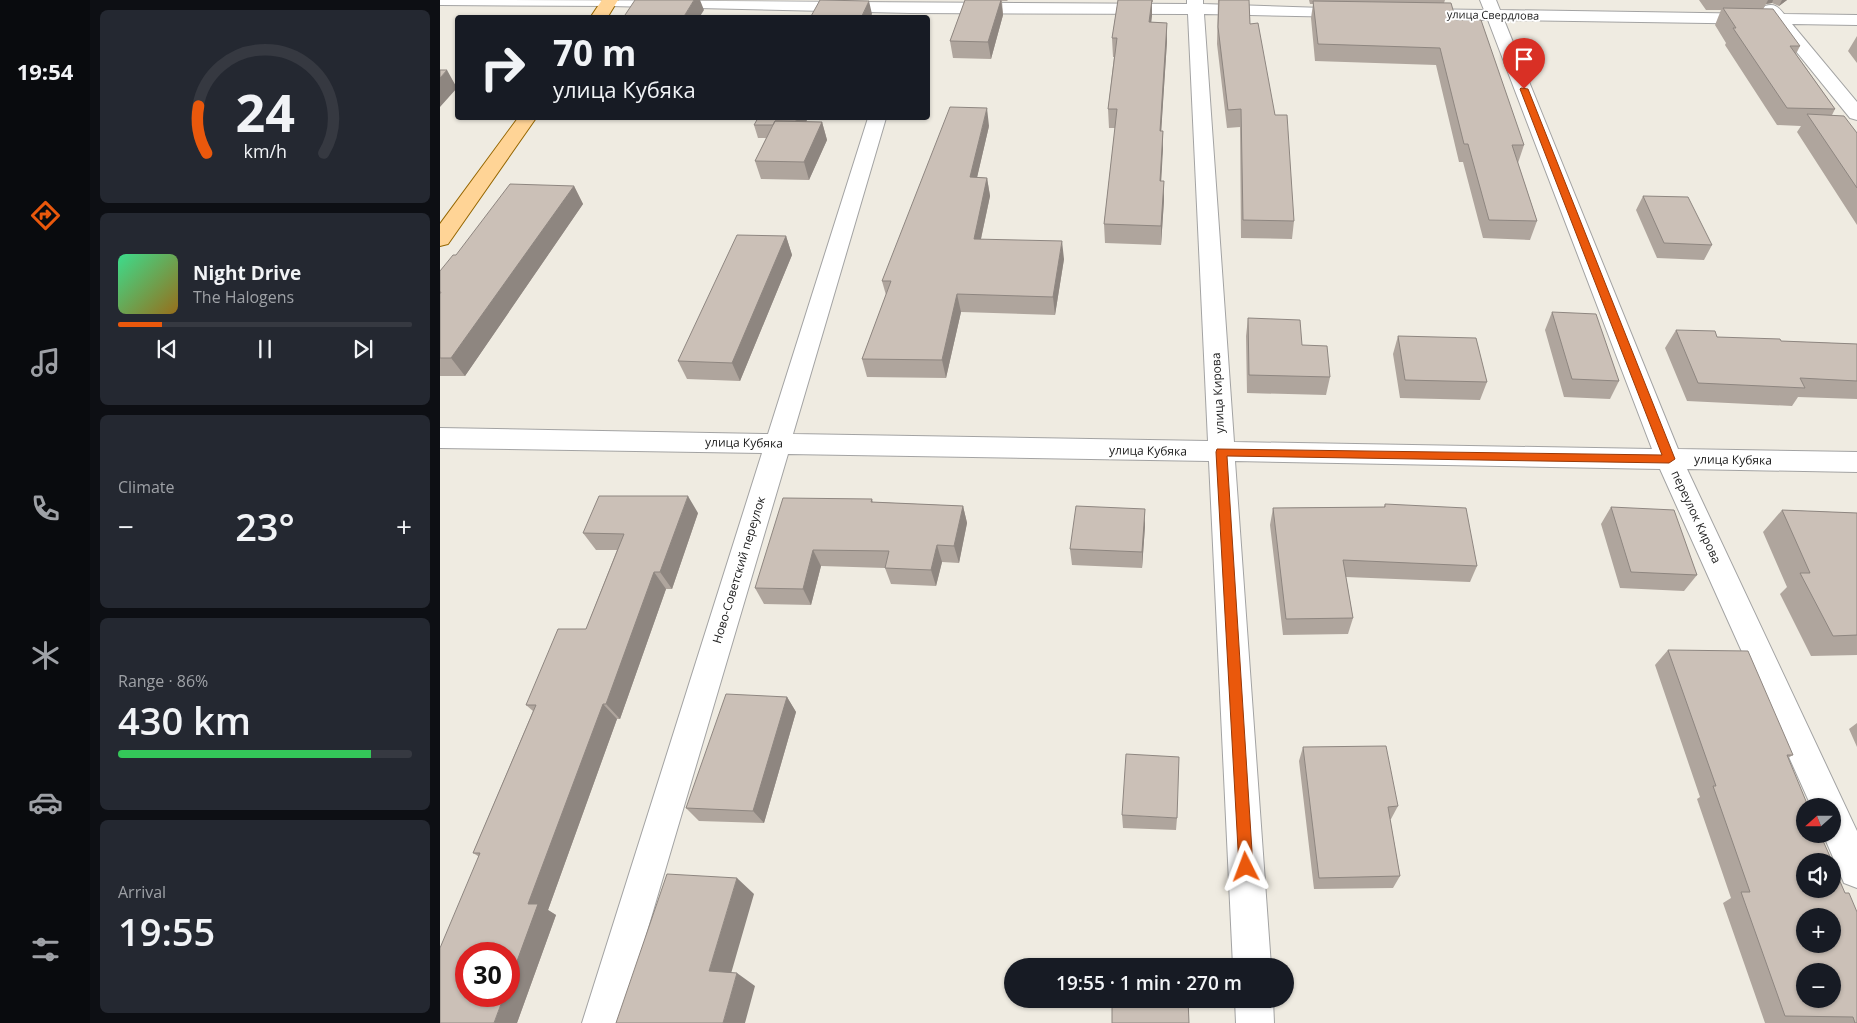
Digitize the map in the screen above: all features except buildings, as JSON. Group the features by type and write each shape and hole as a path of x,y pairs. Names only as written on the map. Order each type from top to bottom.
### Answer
{"main road":[{"path":"600,15 610,0"},
{"path":"440,240 526,120"}],"street":[{"path":"440,0 610,0 910,9 1195,5 1365,13"},
{"path":"1764,0 1857,114"},
{"name":"улица Кирова","path":"1195,5 1252,958"},
{"name":"улица Свердлова","path":"1395,13 1491,8 1857,20"},
{"name":"переулок Кирова","path":"1491,8 1669,459 1824,798"},
{"name":"Ново-Советский переулок","path":"601,1023 876,120"},
{"name":"улица Кубяка","path":"440,438 1857,462"},
{"path":"1841,835 1857,870"},
{"path":"1254,1008 1255,1023"}],"route":[{"path":"1246,867 1221,452 1669,459 1524,89"}]}
